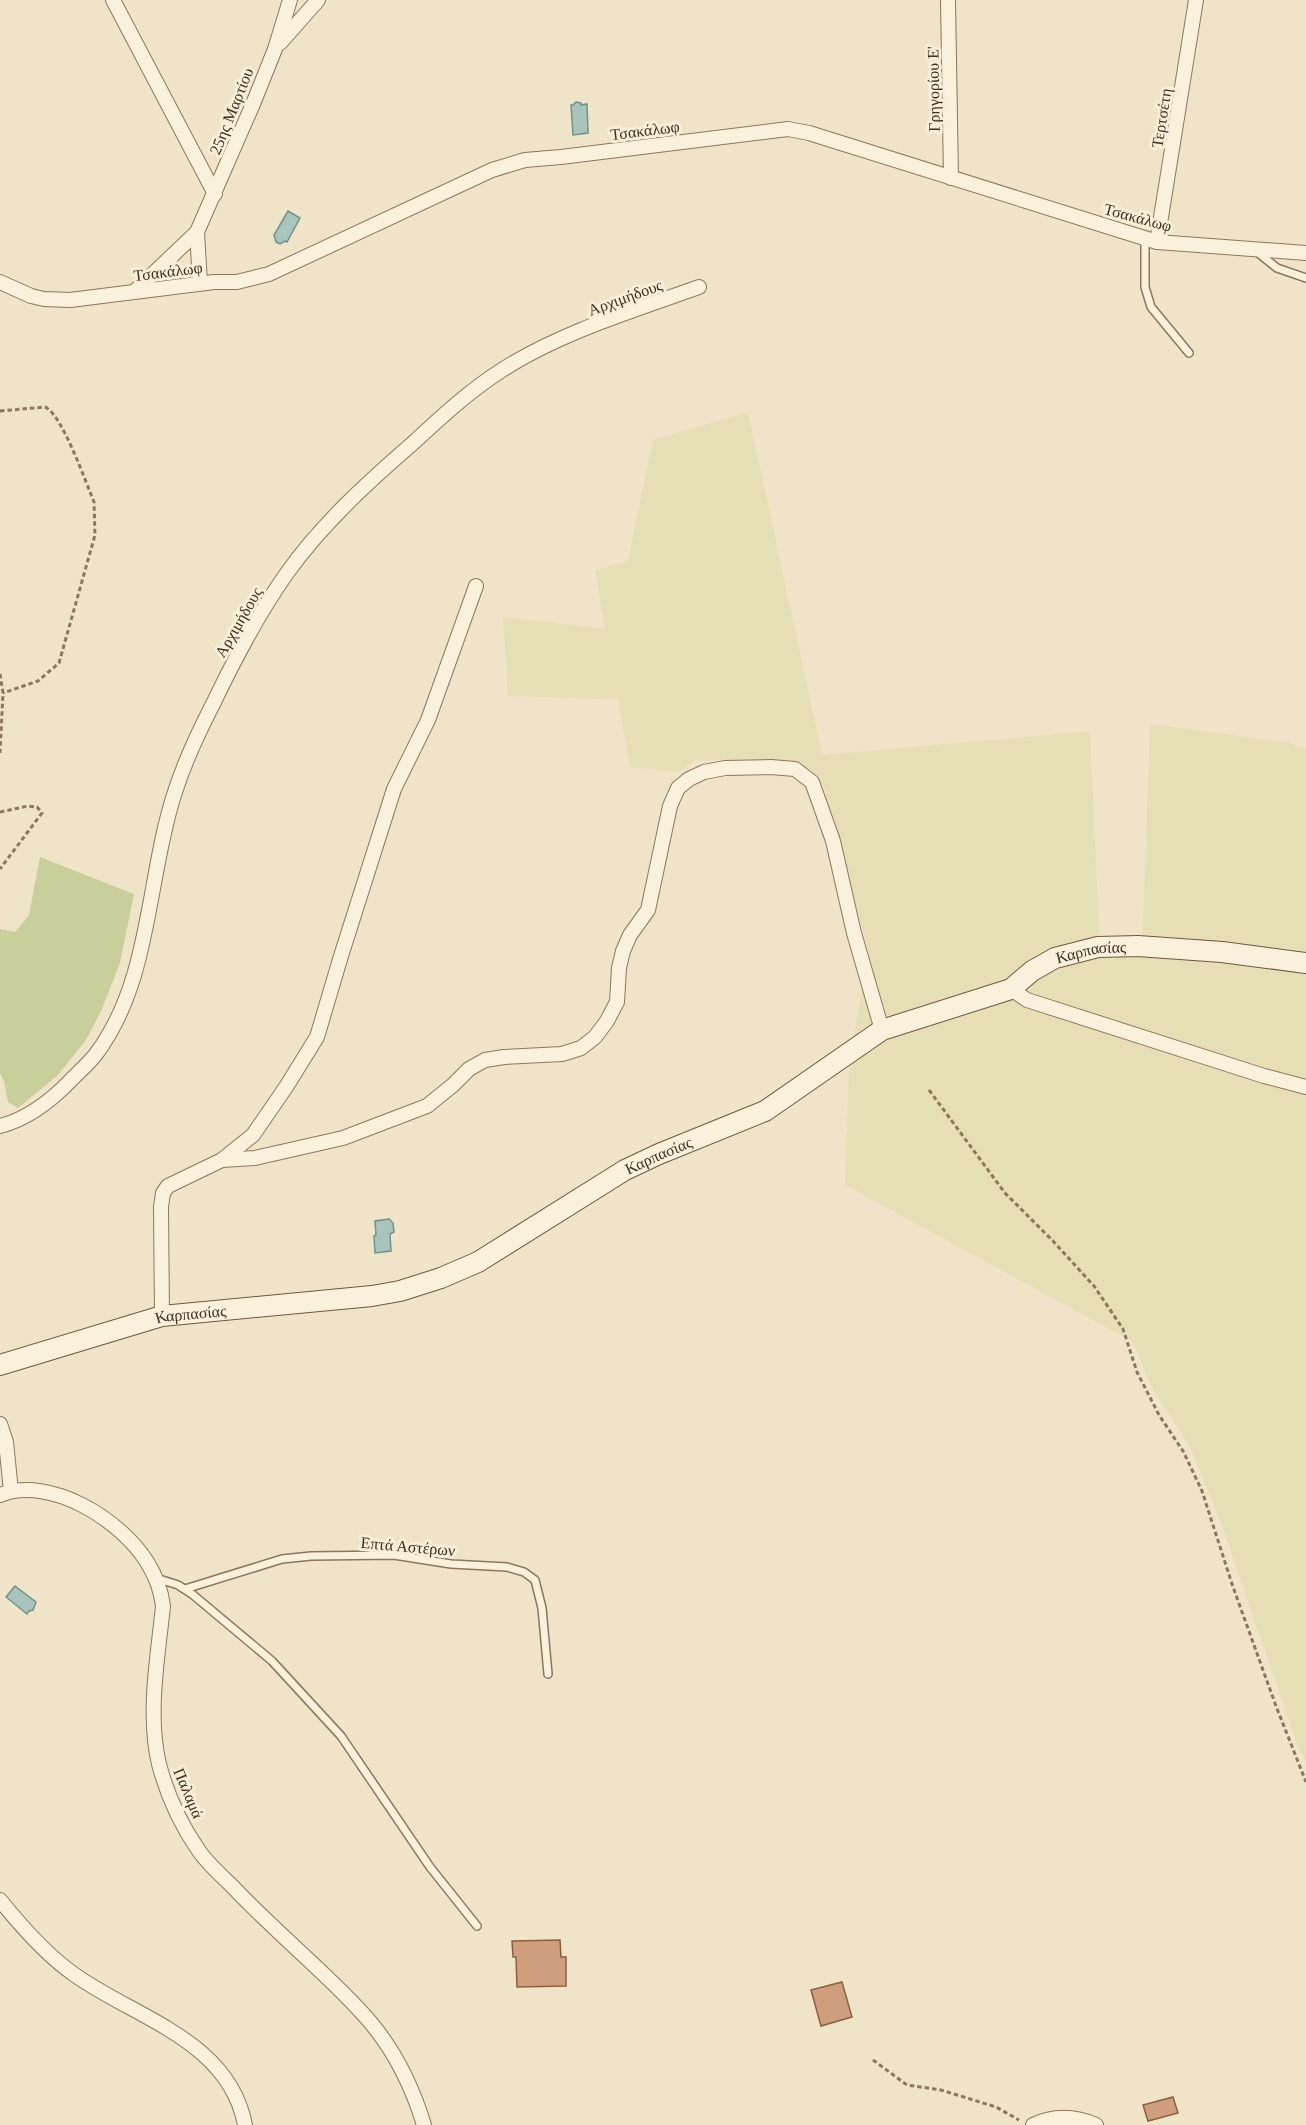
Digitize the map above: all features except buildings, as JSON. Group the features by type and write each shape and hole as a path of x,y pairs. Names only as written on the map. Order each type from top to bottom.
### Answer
{"street":[{"path":"113,0 215,194"},
{"name":"25ης Μαρτίου","path":"135,291 197,232 275,49 291,0"},
{"path":"275,49 318,0"},
{"name":"Γρηγορίου Ε'","path":"948,0 951,177"},
{"name":"Τερτσέτη","path":"1151,240 1196,0"},
{"name":"Τσακάλωφ","path":"0,282 20,292 44,299 86,299 135,291 259,278 492,170 525,160 561,158 788,129 809,133 1151,240 1254,250 1306,252"},
{"name":"25ης Μαρτίου","path":"197,232 200,284"},
{"name":"Αρχιμήδους","path":"0,1126 17,1121 63,1089 96,1054 117,1018 130,985 140,948 160,845 174,794 192,746 233,662 264,608 313,539 382,470 468,395 502,370 542,348 607,320 699,287"},
{"path":"162,1316 161,1207 163,1193 168,1186 222,1160 253,1135 317,1037 340,956 394,789 428,720 476,586"},
{"path":"222,1160 255,1158 344,1138 428,1106 469,1069 485,1060 562,1054 581,1048 595,1037 607,1021 616,1002 623,951 630,936 648,910 670,806 678,788 689,779 704,772 725,768 771,766 795,768 812,782 833,841 854,933 882,1030"},
{"name":"Καρπασίας","path":"0,1365 162,1316 372,1296 400,1291 441,1278 478,1262 625,1170 765,1112 882,1030 1011,989 1032,971 1055,958 1076,951 1098,947 1138,946 1222,952 1306,963"},
{"path":"1011,989 1027,1000 1264,1076 1306,1087"},
{"path":"0,1424 6,1442 5,1493"},
{"name":"Παλαμά","path":"5,1493 48,1491 86,1507 117,1530 138,1550 156,1578 163,1606 155,1693 156,1742 159,1763 168,1793 181,1821 200,1852 249,1904 314,1964 375,2027 392,2051 406,2077 424,2125"},
{"path":"0,1900 38,1943 72,1974 170,2029 211,2061 239,2104 245,2125"},
{"path":"1027,2123 1068,2117 1096,2125"}],"lane":[{"path":"1151,240 1145,287 1151,308 1189,353"},
{"path":"1254,250 1277,268 1306,278"},
{"name":"Επτά Αστέρων","path":"185,1589 282,1559 311,1556 394,1555 451,1564 507,1567 524,1572 535,1580 542,1608 548,1674"},
{"path":"156,1578 185,1589 272,1661 341,1736 430,1867 477,1926"}],"path":[{"path":"0,411 45,408 52,410 62,427 94,502 96,514 95,535 59,663 38,681 3,693"},
{"path":"0,674 3,693 0,753"},
{"path":"0,812 28,806 37,807 42,813 0,869"},
{"path":"929,1090 1005,1193 1094,1286 1123,1329 1137,1372 1159,1415 1183,1451 1202,1491 1233,1587 1306,1782"},
{"path":"873,2060 907,2085 952,2093 996,2107 1027,2123"}],"shaded area":[{"path":"748,412 822,755 1090,731 1100,953 1142,954 1150,724 1290,743 1306,749 1306,1761 1298,1747 1222,1526 1191,1449 1151,1386 1133,1342 845,1185 849,1065 862,990 871,961 825,790 818,776 796,761 696,760 679,772 630,767 618,699 508,696 503,617 605,629 595,570 628,561 653,440"}],"green space":[{"path":"40,857 134,894 120,963 102,1009 86,1040 57,1076 18,1108 8,1102 0,1073 0,929 15,932 29,915"}],"water":[{"path":"576,102 581,105 587,104 588,133 573,135 571,105"},
{"path":"288,211 300,218 287,242 280,244 276,242 274,235"},
{"path":"389,1219 393,1223 394,1232 390,1234 391,1251 375,1253 375,1221"},
{"path":"15,1586 36,1602 33,1610 27,1614 6,1597"}]}
